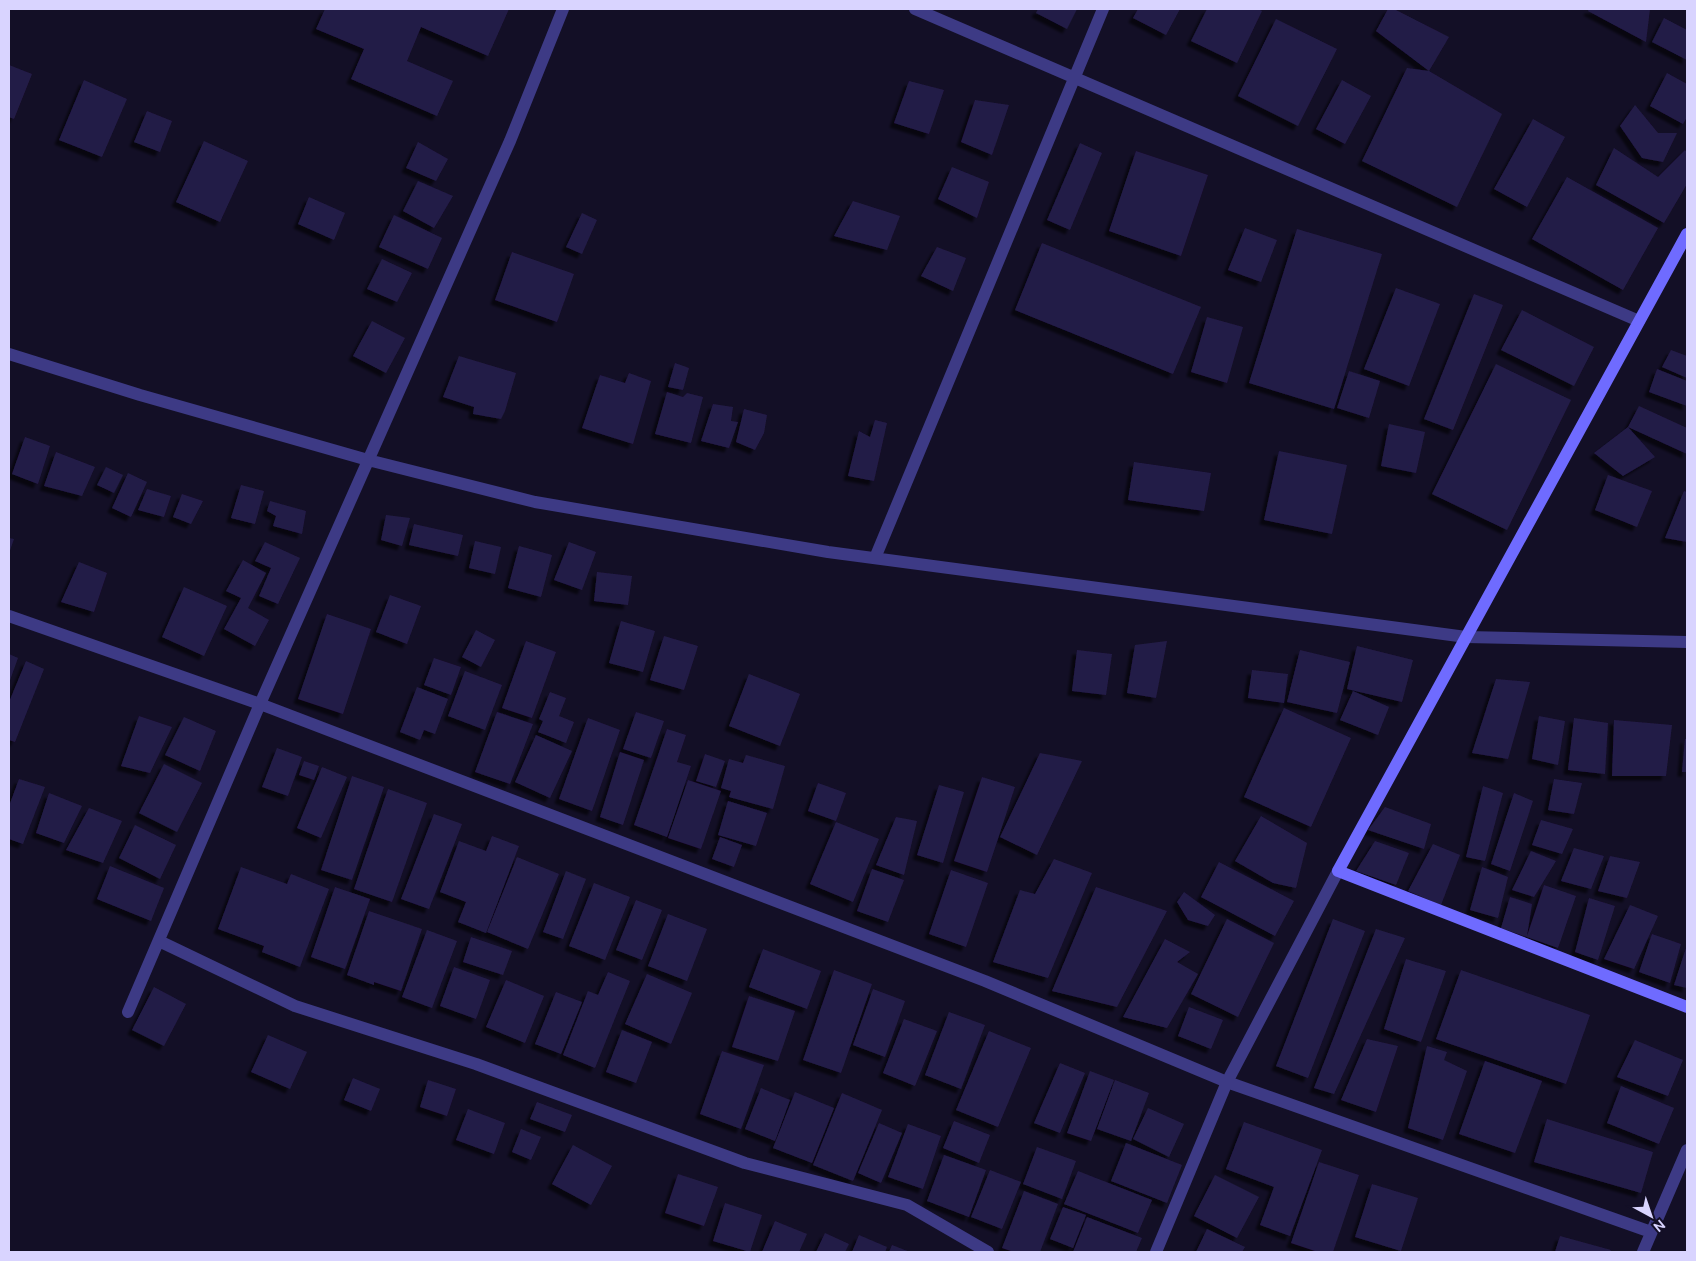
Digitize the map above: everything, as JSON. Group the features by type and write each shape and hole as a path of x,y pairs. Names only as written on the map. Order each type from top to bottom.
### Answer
{"street":[{"path":"128,1012 260,704 510,140 563,9"},
{"path":"915,9 1638,321"},
{"path":"876,558 1103,9"},
{"path":"1156,1252 1227,1082 1338,871 1687,234"},
{"path":"9,354 140,395 368,460 535,502 828,552 1466,636 1687,642"},
{"path":"9,616 260,704 985,981 1227,1082 1651,1232"},
{"path":"1338,871 1687,1007"},
{"path":"159,941 295,1006 476,1064 745,1163 907,1205 988,1252"},
{"path":"1643,1252 1687,1150"}],"building":[{"path":"325,9 509,9 488,56 421,27 407,61 453,81 437,116 351,79 364,49 316,29"},
{"path":"1038,9 1077,9 1067,29 1036,13"},
{"path":"1138,9 1180,9 1166,35 1133,18"},
{"path":"1207,9 1258,9 1262,11 1237,63 1191,41"},
{"path":"1388,9 1394,9 1449,37 1429,71 1376,31"},
{"path":"1589,9 1650,9 1646,42 1588,11"},
{"path":"1664,18 1687,30 1687,60 1652,42"},
{"path":"1276,19 1337,49 1298,126 1238,96"},
{"path":"9,65 32,74 14,119 9,117"},
{"path":"1407,68 1429,71 1502,114 1457,207 1362,161"},
{"path":"1667,73 1687,84 1687,117 1683,124 1650,106"},
{"path":"84,80 127,99 102,157 59,140"},
{"path":"1342,80 1371,96 1345,144 1316,129"},
{"path":"909,81 944,90 929,134 894,123"},
{"path":"975,100 1009,105 992,155 961,142"},
{"path":"1635,105 1658,133 1677,133 1663,162 1642,158 1620,126"},
{"path":"147,111 172,121 160,152 134,142"},
{"path":"1533,119 1565,137 1527,207 1494,189"},
{"path":"204,141 248,161 220,222 176,202"},
{"path":"418,142 448,159 436,181 406,168"},
{"path":"1080,143 1102,153 1070,230 1047,220"},
{"path":"1614,148 1658,177 1685,150 1687,153 1687,184 1664,223 1596,185"},
{"path":"1136,151 1208,175 1181,256 1109,231"},
{"path":"952,167 989,182 977,218 938,199"},
{"path":"1567,177 1658,228 1623,290 1532,239"},
{"path":"418,181 453,196 434,228 403,211"},
{"path":"309,197 345,213 334,240 298,224"},
{"path":"853,201 900,216 887,250 834,236"},
{"path":"582,213 597,220 582,254 566,247"},
{"path":"394,215 442,238 428,269 379,247"},
{"path":"1245,228 1277,240 1261,282 1228,270"},
{"path":"1297,229 1382,254 1334,409 1249,383"},
{"path":"1042,243 1201,307 1173,374 1015,310"},
{"path":"937,247 966,258 953,291 921,276"},
{"path":"512,252 574,274 557,322 495,300"},
{"path":"382,259 412,273 397,302 367,289"},
{"path":"1396,288 1440,304 1409,386 1364,369"},
{"path":"1474,294 1503,305 1453,430 1424,419"},
{"path":"1522,310 1594,347 1574,386 1501,350"},
{"path":"1207,317 1243,327 1227,383 1191,372"},
{"path":"372,321 405,338 386,373 353,356"},
{"path":"1671,350 1687,356 1687,378 1662,367"},
{"path":"459,356 516,373 501,419 473,414 474,407 443,397"},
{"path":"675,363 689,368 683,390 668,387"},
{"path":"1496,364 1571,400 1507,530 1432,494"},
{"path":"1657,369 1687,381 1687,406 1649,392"},
{"path":"1349,371 1380,381 1369,418 1337,408"},
{"path":"629,373 651,381 633,444 582,428 600,375 625,383"},
{"path":"667,392 683,397 687,393 703,397 691,443 655,434"},
{"path":"713,404 733,407 731,421 738,422 729,448 701,441"},
{"path":"1639,406 1687,428 1687,454 1628,427"},
{"path":"744,409 767,415 764,433 755,450 736,442"},
{"path":"875,420 887,423 874,481 848,476 859,431 870,437"},
{"path":"1389,424 1425,432 1416,473 1381,466"},
{"path":"1628,427 1655,457 1623,476 1594,453"},
{"path":"25,437 50,446 38,484 12,474"},
{"path":"1279,451 1347,465 1332,534 1264,520"},
{"path":"56,452 95,467 82,496 44,486"},
{"path":"1134,462 1211,473 1204,511 1128,500"},
{"path":"106,467 123,475 114,493 97,485"},
{"path":"128,473 147,482 131,517 112,508"},
{"path":"1608,475 1652,491 1637,527 1595,510"},
{"path":"241,485 264,491 255,524 231,518"},
{"path":"147,489 171,496 164,517 138,510"},
{"path":"1684,491 1687,492 1687,542 1665,538"},
{"path":"182,494 203,501 191,524 173,517"},
{"path":"270,501 306,511 302,534 273,526 276,516 267,511"},
{"path":"386,515 410,518 402,546 381,540"},
{"path":"414,524 463,535 458,556 409,545"},
{"path":"9,538 14,539 9,553"},
{"path":"475,541 501,547 495,574 469,568"},
{"path":"265,542 300,558 278,604 259,596 271,568 255,561"},
{"path":"569,542 596,552 582,590 554,580"},
{"path":"519,546 552,555 541,597 508,588"},
{"path":"243,560 266,573 248,608 269,620 255,646 224,629 241,598 226,591"},
{"path":"79,562 107,573 94,612 61,602"},
{"path":"597,572 632,576 628,605 594,601"},
{"path":"184,587 227,606 204,656 162,637"},
{"path":"390,595 421,606 407,644 376,632"},
{"path":"327,614 371,629 343,714 298,699"},
{"path":"621,621 655,631 643,672 609,663"},
{"path":"476,630 495,640 481,667 462,657"},
{"path":"664,636 698,646 684,690 650,680"},
{"path":"526,641 556,652 532,718 502,708"},
{"path":"1167,641 1156,698 1127,693 1135,645"},
{"path":"1357,646 1413,660 1402,702 1347,689"},
{"path":"1077,650 1112,654 1106,695 1072,691"},
{"path":"1300,650 1350,662 1337,713 1287,702"},
{"path":"9,654 18,658 9,683"},
{"path":"434,658 461,667 451,695 424,685"},
{"path":"26,661 44,669 15,742 9,740 9,702"},
{"path":"1252,670 1288,674 1284,703 1248,698"},
{"path":"465,671 502,685 485,730 448,716"},
{"path":"749,674 800,694 780,746 729,726"},
{"path":"1496,679 1530,682 1508,759 1472,753"},
{"path":"417,687 448,699 435,734 424,730 420,740 400,732"},
{"path":"1353,691 1389,707 1378,735 1340,720"},
{"path":"550,692 566,698 559,716 574,722 566,743 538,732 543,721 539,719"},
{"path":"1284,708 1351,738 1311,827 1244,797"},
{"path":"497,712 533,724 510,784 475,772"},
{"path":"636,712 664,721 651,758 623,749"},
{"path":"139,716 172,727 150,773 121,766"},
{"path":"1539,716 1565,721 1558,765 1532,759"},
{"path":"184,717 216,731 200,771 165,755"},
{"path":"588,718 620,730 592,811 559,799"},
{"path":"1574,718 1608,723 1605,774 1568,770"},
{"path":"1614,720 1672,725 1666,776 1612,776"},
{"path":"667,729 686,735 677,762 691,766 667,837 634,825"},
{"path":"536,735 572,751 550,798 515,782"},
{"path":"1685,739 1687,739 1687,772 1682,772"},
{"path":"277,748 302,757 288,796 262,787"},
{"path":"620,752 644,760 623,825 600,817"},
{"path":"1040,753 1082,761 1037,855 1000,837"},
{"path":"705,754 725,761 716,787 696,781"},
{"path":"746,755 785,766 773,809 729,797 731,791 721,788 729,759 743,763"},
{"path":"304,761 319,766 314,780 299,775"},
{"path":"164,764 202,783 177,832 139,813"},
{"path":"322,767 347,777 321,838 297,828"},
{"path":"352,776 384,787 352,880 321,870"},
{"path":"982,777 1015,787 987,872 954,861"},
{"path":"19,779 45,787 23,844 9,839 9,806"},
{"path":"1554,779 1582,783 1574,814 1548,810"},
{"path":"688,780 721,791 701,849 668,838"},
{"path":"818,783 846,793 836,821 808,811"},
{"path":"939,785 964,792 943,863 917,855"},
{"path":"1483,786 1503,793 1485,861 1466,857"},
{"path":"388,789 427,803 392,902 354,889"},
{"path":"49,793 82,806 64,843 36,833"},
{"path":"1514,793 1533,801 1510,871 1491,864"},
{"path":"728,801 767,813 756,846 718,835"},
{"path":"1385,807 1431,824 1424,849 1368,830"},
{"path":"89,808 122,821 103,863 66,850"},
{"path":"434,814 462,824 429,909 401,899"},
{"path":"1261,816 1307,843 1296,888 1273,883 1235,861"},
{"path":"896,817 917,821 904,875 876,865"},
{"path":"1541,820 1573,829 1562,854 1532,845"},
{"path":"836,822 879,839 853,902 810,884"},
{"path":"135,825 176,845 160,879 119,858"},
{"path":"492,836 519,846 486,933 458,922 466,902 440,892 459,841 486,851"},
{"path":"720,837 742,845 734,867 712,859"},
{"path":"1375,841 1409,853 1396,885 1356,871"},
{"path":"1433,844 1460,855 1441,905 1408,891"},
{"path":"1574,848 1604,856 1591,889 1561,881"},
{"path":"1531,851 1556,861 1534,897 1512,890"},
{"path":"1610,856 1640,862 1627,898 1598,891"},
{"path":"517,857 559,874 528,949 487,932"},
{"path":"1054,859 1092,873 1048,978 993,962 1020,890 1035,894"},
{"path":"1219,862 1294,901 1275,936 1201,897"},
{"path":"110,866 164,888 151,921 97,899"},
{"path":"241,867 287,884 291,874 329,889 300,967 262,952 264,946 218,929"},
{"path":"1482,867 1508,877 1498,918 1470,910"},
{"path":"872,869 904,880 888,922 857,911"},
{"path":"951,870 988,883 966,947 929,934"},
{"path":"566,871 586,879 563,939 543,932"},
{"path":"594,883 630,897 605,960 569,946"},
{"path":"1544,885 1576,896 1558,948 1501,928 1510,897 1532,904 1527,936"},
{"path":"335,887 370,899 345,969 311,957"},
{"path":"1096,887 1167,911 1117,1007 1052,991"},
{"path":"1184,892 1215,915 1208,926 1188,920 1177,902"},
{"path":"1589,898 1615,906 1598,960 1575,952"},
{"path":"636,900 662,910 642,960 616,950"},
{"path":"1630,905 1658,916 1634,969 1604,959"},
{"path":"369,911 422,929 401,991 374,982 374,985 347,975"},
{"path":"668,914 707,929 687,981 648,966"},
{"path":"1227,919 1274,943 1238,1017 1191,994"},
{"path":"1333,919 1365,931 1308,1078 1276,1066"},
{"path":"1376,929 1405,938 1334,1094 1314,1088"},
{"path":"427,930 457,941 432,1008 402,997"},
{"path":"1652,934 1681,944 1670,983 1639,972"},
{"path":"471,937 512,951 503,975 463,962"},
{"path":"1165,939 1190,952 1177,962 1198,974 1167,1028 1123,1017"},
{"path":"1687,945 1687,988 1674,985"},
{"path":"763,949 821,971 807,1009 749,987"},
{"path":"1406,959 1446,971 1421,1042 1384,1029"},
{"path":"454,967 490,980 476,1019 440,1006"},
{"path":"834,970 872,984 841,1073 803,1060"},
{"path":"1461,970 1590,1015 1566,1084 1436,1039"},
{"path":"608,972 630,981 595,1068 563,1055 588,991 598,995"},
{"path":"647,974 692,993 671,1044 625,1024"},
{"path":"506,980 544,996 525,1043 486,1027"},
{"path":"154,987 186,1004 164,1046 132,1030"},
{"path":"873,989 905,1001 885,1057 853,1045"},
{"path":"556,992 582,1002 561,1054 535,1044"},
{"path":"749,996 795,1011 778,1061 732,1047"},
{"path":"1189,1007 1223,1020 1211,1049 1178,1036"},
{"path":"949,1012 985,1025 961,1089 925,1075"},
{"path":"904,1019 937,1031 915,1086 883,1073"},
{"path":"622,1030 652,1042 636,1083 606,1072"},
{"path":"989,1031 1031,1048 998,1127 956,1110"},
{"path":"268,1035 307,1052 290,1089 251,1072"},
{"path":"1367,1039 1398,1046 1376,1112 1341,1100"},
{"path":"1635,1040 1683,1060 1668,1096 1617,1077"},
{"path":"1427,1046 1447,1052 1444,1060 1467,1071 1443,1140 1408,1128"},
{"path":"722,1051 764,1065 741,1129 700,1114"},
{"path":"1485,1061 1542,1081 1515,1153 1459,1134"},
{"path":"1060,1063 1085,1073 1060,1133 1034,1123"},
{"path":"1090,1071 1114,1080 1091,1141 1067,1133"},
{"path":"353,1078 380,1089 371,1111 344,1100"},
{"path":"428,1080 456,1089 447,1116 420,1107"},
{"path":"1115,1080 1149,1093 1131,1141 1097,1129"},
{"path":"1621,1086 1674,1108 1659,1144 1607,1123"},
{"path":"761,1088 790,1100 775,1141 745,1129"},
{"path":"795,1092 834,1108 812,1163 773,1148"},
{"path":"842,1093 882,1110 853,1181 813,1165"},
{"path":"537,1102 572,1115 565,1132 530,1119"},
{"path":"1148,1108 1184,1124 1169,1157 1133,1139"},
{"path":"468,1109 505,1123 494,1154 456,1140"},
{"path":"1547,1119 1653,1152 1641,1193 1534,1162"},
{"path":"954,1121 990,1135 979,1163 943,1148"},
{"path":"1244,1122 1322,1150 1290,1236 1260,1225 1274,1187 1226,1169"},
{"path":"879,1123 902,1133 881,1183 858,1173"},
{"path":"908,1124 941,1136 923,1189 888,1177"},
{"path":"521,1129 541,1137 531,1160 512,1152"},
{"path":"1126,1143 1182,1165 1167,1203 1111,1181"},
{"path":"573,1145 612,1166 591,1205 552,1184"},
{"path":"1037,1147 1076,1161 1062,1199 1023,1184"},
{"path":"944,1155 986,1170 969,1217 927,1201"},
{"path":"1319,1162 1359,1175 1333,1252 1318,1252 1291,1243"},
{"path":"990,1170 1021,1182 1002,1229 971,1217"},
{"path":"1078,1171 1152,1200 1138,1233 1064,1204"},
{"path":"678,1174 718,1187 704,1226 665,1213"},
{"path":"1215,1175 1259,1197 1237,1238 1194,1216"},
{"path":"1372,1184 1418,1198 1401,1251 1355,1237"},
{"path":"1024,1191 1058,1204 1040,1252 1014,1252 1002,1248"},
{"path":"725,1203 762,1215 750,1252 713,1241"},
{"path":"1063,1207 1086,1215 1073,1248 1050,1239"},
{"path":"1087,1217 1142,1238 1136,1252 1073,1252"},
{"path":"775,1221 807,1234 799,1252 762,1252"},
{"path":"1207,1229 1245,1247 1242,1252 1196,1252"},
{"path":"825,1233 849,1244 845,1252 816,1252"},
{"path":"859,1235 887,1247 885,1252 852,1252"},
{"path":"1560,1236 1611,1250 1610,1252 1555,1252"},
{"path":"892,1245 910,1252 889,1252"}]}
